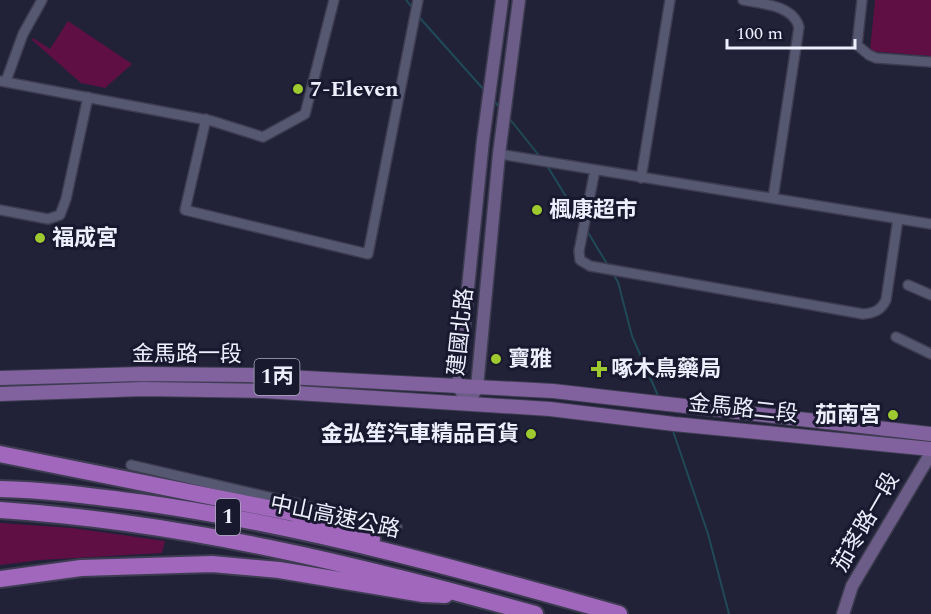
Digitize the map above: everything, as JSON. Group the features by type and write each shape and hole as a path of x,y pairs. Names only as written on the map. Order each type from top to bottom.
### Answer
{"highway":[{"path":"0,454 293,513 350,530 420,558"},
{"name":"中山高速公路","path":"0,489 89,495 312,533 420,558 619,614"},
{"name":"中山高速公路","path":"0,510 122,521 322,558 535,614"},
{"path":"0,579 81,568 212,564 279,570 423,594 473,597"}],"main road":[{"name":"金馬路一段","path":"0,378 141,374 249,375 554,391"},
{"name":"金馬路一段","path":"0,394 142,389 252,391 550,409"},
{"name":"金馬路二段","path":"554,391 931,434"},
{"name":"金馬路二段","path":"550,409 931,451"}],"street":[{"path":"42,0 23,34 3,81 206,119 263,137 305,114 334,0"},
{"name":"建國北路","path":"469,404 458,387 483,140 502,0"},
{"name":"建國北路","path":"469,404 477,387 499,154 519,0"},
{"path":"641,177 670,0"},
{"path":"743,0 791,12 797,19 799,27 773,198"},
{"path":"862,0 857,45 876,58 931,62"},
{"path":"206,119 185,210 368,254 418,4"},
{"path":"0,210 48,219 60,214 66,199 88,97"},
{"path":"499,154 931,224"},
{"path":"595,170 579,251 580,260 590,266 863,314 873,313 882,308 886,300 898,219"},
{"path":"908,285 931,295"},
{"path":"896,337 931,354"},
{"name":"茄苳路一段","path":"843,614 852,586 931,451"},
{"path":"131,465 397,527"}],"shaded area":[{"path":"875,0 931,0 931,56 870,51"},
{"path":"68,21 132,64 105,88 81,83 32,40 33,38 50,49"},
{"path":"0,523 72,528 165,541 162,553 40,560 0,565"}],"waterway":[{"path":"406,0 414,10"},
{"path":"419,17 485,91"},
{"path":"493,100 501,109"},
{"path":"509,118 541,158"},
{"path":"546,164 581,221"},
{"path":"587,231 609,267"},
{"path":"613,274 618,282 632,336 659,398"},
{"path":"672,428 708,534 729,614"}],"place":[{"name":"7-Eleven","path":"298,89"},
{"name":"楓康超市","path":"537,210"},
{"name":"福成宮","path":"40,238"},
{"name":"寶雅","path":"496,359"},
{"name":"啄木鳥藥局","path":"599,369"},
{"name":"茄南宮","path":"893,415"},
{"name":"金弘笙汽車精品百貨","path":"531,434"}]}
